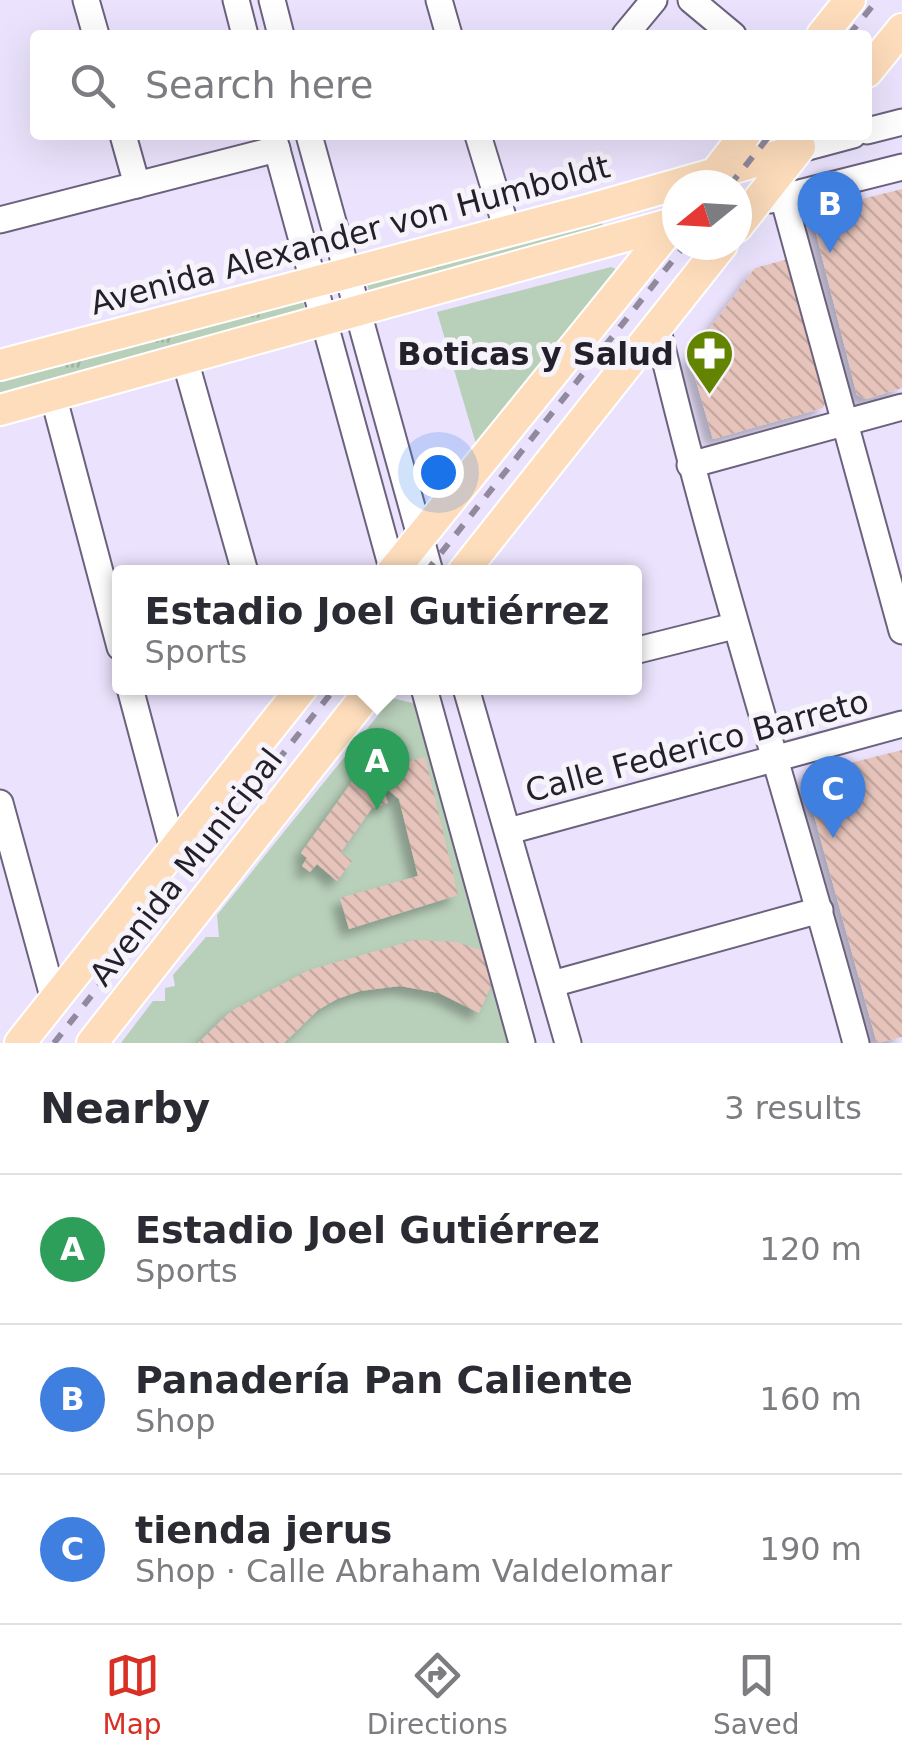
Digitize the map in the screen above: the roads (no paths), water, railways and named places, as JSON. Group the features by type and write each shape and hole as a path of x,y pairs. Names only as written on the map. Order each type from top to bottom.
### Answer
{"main road":[{"path":"826,30 850,0"},
{"path":"872,66 902,29"},
{"path":"717,170 740,140"},
{"path":"753,209 804,142"},
{"name":"Avenida Alexander von Humboldt","path":"732,170 804,142"},
{"name":"Avenida Alexander von Humboldt","path":"0,365 662,190"},
{"path":"612,202 646,279 657,326"},
{"path":"0,410 662,225"},
{"path":"397,565 646,279 662,248"},
{"path":"469,565 709,260"},
{"name":"Avenida Municipal","path":"20,1043 288,695"},
{"name":"Avenida Municipal","path":"92,1043 366,695"}],"street":[{"path":"86,0 95,30"},
{"path":"236,0 244,30"},
{"path":"272,0 280,30"},
{"path":"439,0 448,30"},
{"path":"629,30 654,0"},
{"path":"691,0 727,30"},
{"path":"872,130 902,122"},
{"path":"124,140 136,185"},
{"path":"310,140 428,565"},
{"path":"480,140 507,230"},
{"path":"0,220 136,185 275,142 390,565"},
{"path":"902,167 753,209 845,422 902,631"},
{"path":"657,326 734,626 776,758 856,1043"},
{"path":"185,360 244,565"},
{"path":"53,395 112,617"},
{"path":"690,465 902,407"},
{"path":"642,649 734,626"},
{"path":"132,695 173,849"},
{"path":"426,695 522,1043"},
{"path":"475,695 568,1043"},
{"name":"Calle Federico Barreto","path":"509,831 902,724"},
{"path":"0,803 54,1000"},
{"path":"552,984 820,910"}],"railway":[{"path":"853,30 877,0"},
{"path":"742,170 766,140"},
{"path":"432,565 673,260"},
{"path":"54,1043 329,695"}],"place":[{"name":"Panadería Pan Caliente","path":"830,253"},
{"name":"Boticas y Salud","path":"709,396"},
{"name":"Estadio Joel Gutiérrez","path":"377,810"},
{"name":"tienda jerus","path":"833,838"}]}
